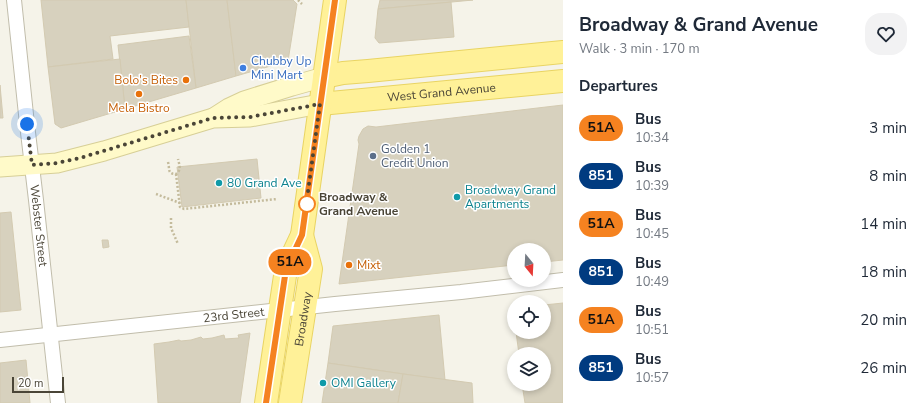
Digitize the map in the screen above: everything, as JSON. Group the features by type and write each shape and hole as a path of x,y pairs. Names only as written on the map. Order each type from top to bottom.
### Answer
{"main road":[{"name":"Broadway","path":"266,403 286,269 302,235 335,0"},
{"path":"213,118 244,101 292,86 343,73 563,52"},
{"name":"West Grand Avenue","path":"320,104 563,81"},
{"path":"0,167 57,163 80,158 213,118 250,117 320,104"},
{"name":"Broadway","path":"290,403 311,268 302,235"}],"street":[{"name":"Webster Street","path":"14,0 58,403"},
{"name":"23rd Street","path":"0,340 563,280"}],"path":[{"path":"298,0 302,4"},
{"path":"178,159 180,169 176,174 180,207 184,209 276,199"},
{"path":"168,162 170,172 172,174 176,174"},
{"path":"156,194 180,203"},
{"path":"171,218 171,228 178,244"}],"building":[{"path":"41,0 186,0 189,27 110,36 113,59 48,67"},
{"path":"186,0 227,0 236,76 196,88"},
{"path":"227,0 293,0 297,4 288,61 236,76"},
{"path":"380,0 473,0 378,9"},
{"path":"451,2 454,37 379,43 375,38 378,9"},
{"path":"189,36 196,88 125,109 118,45"},
{"path":"120,59 125,109 61,128 55,124 48,67"},
{"path":"0,85 3,118 0,118"},
{"name":"Broadway Grand Apartments","path":"563,105 563,260 551,261 551,243 507,243 507,266 339,284 359,144 358,140 363,129 368,126 376,127"},
{"name":"80 Grand Ave","path":"257,159 261,198 182,207 177,167"},
{"path":"11,212 21,310 0,312 0,213"},
{"path":"102,240 108,240 109,247 103,248"},
{"path":"563,303 563,403 525,403 523,391 551,391 551,347 518,347 517,339 551,339 551,304"},
{"path":"439,315 445,380 328,363 333,326"},
{"path":"250,333 240,403 158,403 154,344 179,340 191,340 201,337 203,339 212,338 224,335 225,339 239,338 238,335"},
{"path":"26,360 30,403 0,403 0,363"},
{"path":"328,363 403,374 398,403 322,403"},
{"path":"403,374 472,383 473,403 398,403"}],"bus line":[{"name":"51A","path":"266,403 286,269 302,235 335,0"}],"place":[{"name":"Chubby Up Mini Mart","path":"243,68"},
{"name":"Bolo's Bites","path":"186,80"},
{"name":"Mela Bistro","path":"139,94"},
{"name":"Golden 1 Credit Union","path":"373,156"},
{"name":"80 Grand Ave","path":"219,183"},
{"name":"Broadway Grand Apartments","path":"457,197"},
{"name":"Broadway & Grand Avenue","path":"307,204"},
{"name":"Mixt","path":"349,265"},
{"name":"OMI Gallery","path":"323,383"}],"route":[{"path":"27,124 32,165 57,163 80,158 213,118 250,117 320,104 306,206 307,204"}]}
